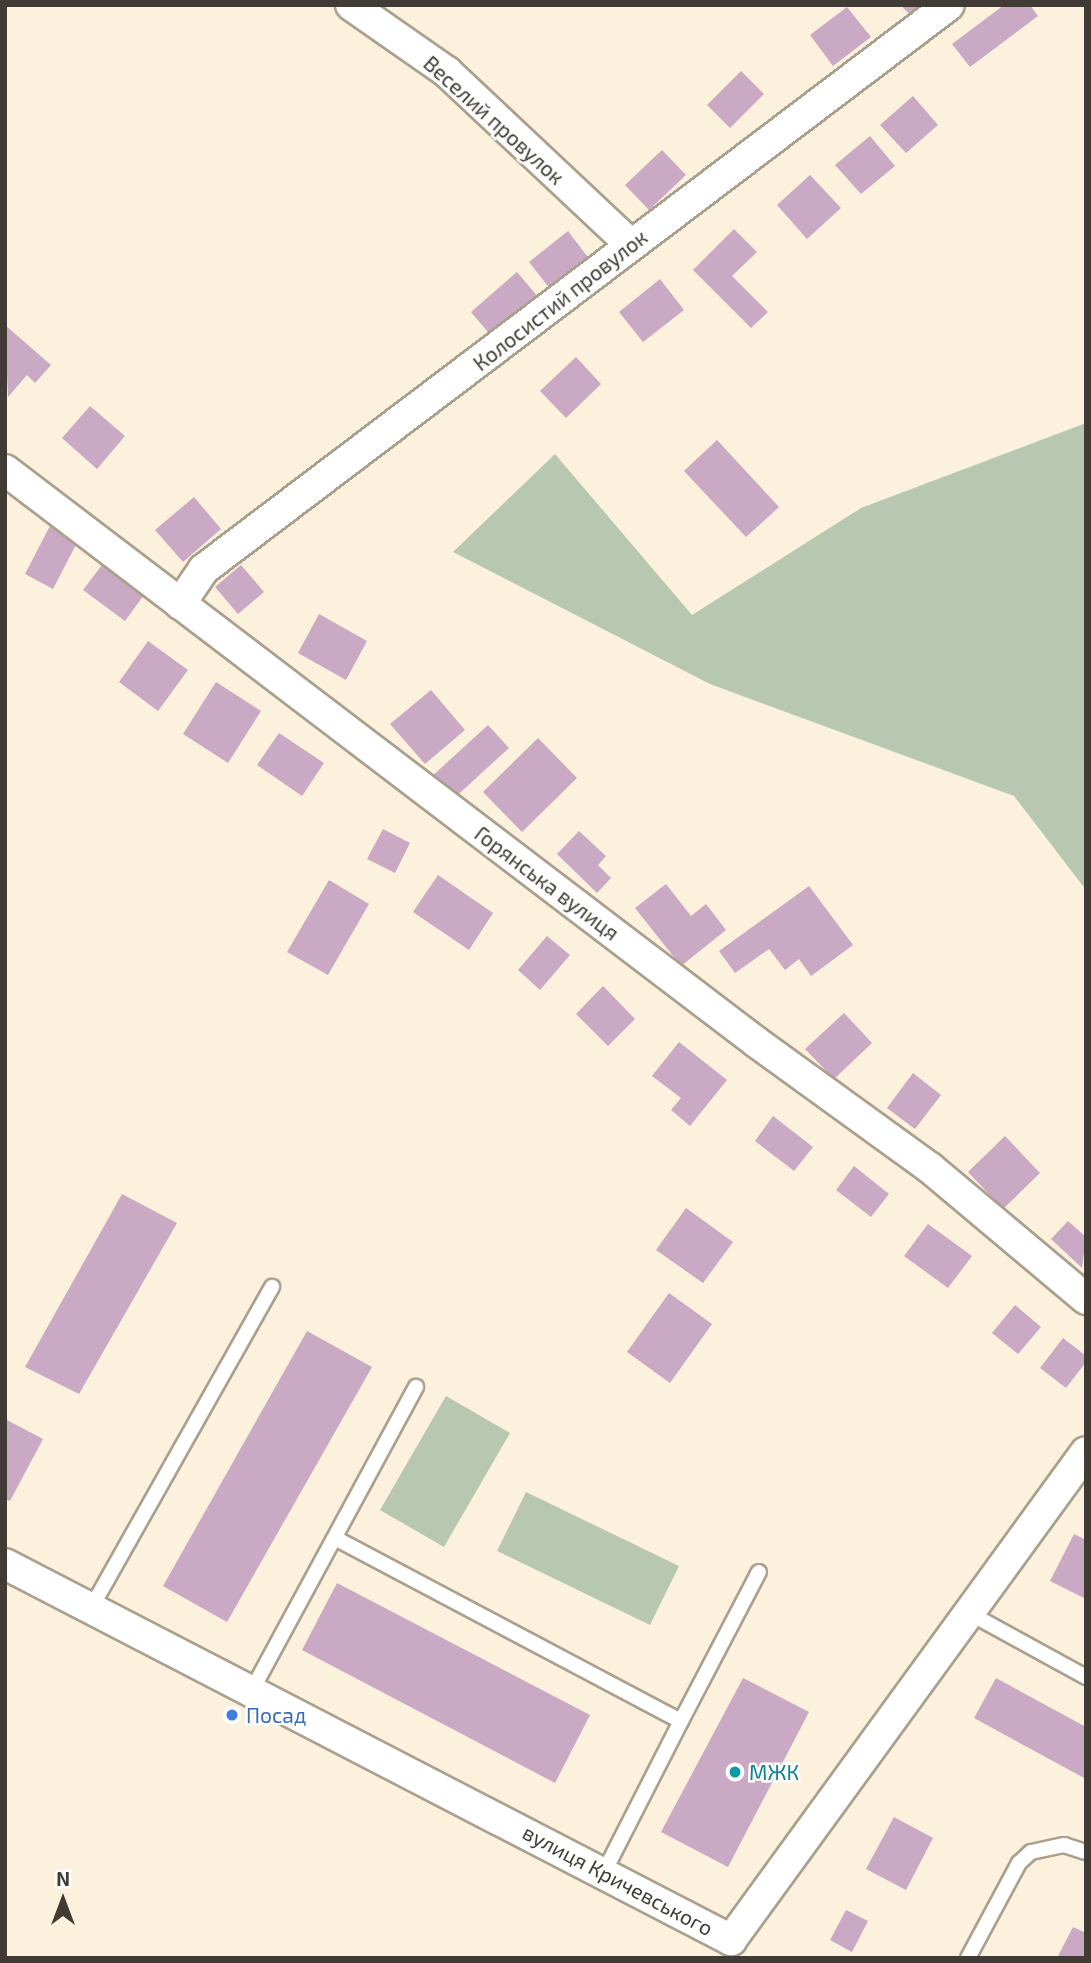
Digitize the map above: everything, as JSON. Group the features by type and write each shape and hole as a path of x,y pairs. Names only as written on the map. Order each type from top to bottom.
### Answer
{"street":[{"name":"Веселий провулок","path":"351,5 447,72 630,244"},
{"name":"Колосистий провулок","path":"180,604 204,569 449,388 630,244 949,5"},
{"name":"Горянська вулиця","path":"5,470 756,1042 930,1168 1086,1299"},
{"name":"вулиця Кричевського","path":"5,1564 90,1611 604,1872 726,1949 1086,1452"}],"lane":[{"path":"90,1611 272,1287"},
{"path":"251,1692 416,1387"},
{"path":"335,1538 681,1721"},
{"path":"604,1872 759,1572"},
{"path":"971,1614 1086,1677"},
{"path":"968,1958 1025,1858 1047,1846 1086,1852"}],"green space":[{"path":"1086,423 1086,890 1014,796 710,684 453,552 555,454 692,615 861,508"},
{"path":"446,1396 510,1433 444,1547 380,1510"},
{"path":"526,1492 679,1566 650,1625 497,1551"}],"building":[{"path":"900,5 927,5 915,19"},
{"path":"1004,5 1030,5 1038,16 970,67 952,44"},
{"path":"847,7 871,37 833,66 810,35"},
{"path":"741,71 764,94 730,128 707,105"},
{"path":"913,96 938,125 906,153 880,125"},
{"path":"870,136 895,166 861,194 835,165"},
{"path":"662,150 686,175 649,210 625,185"},
{"path":"810,175 841,208 807,239 777,205"},
{"path":"734,229 757,252 732,276 768,312 751,328 693,270"},
{"path":"568,231 590,260 551,290 529,262"},
{"path":"517,272 539,298 493,338 471,312"},
{"path":"660,279 684,310 643,342 619,312"},
{"path":"5,325 51,365 35,383 27,375 8,397"},
{"path":"576,357 601,384 566,418 540,391"},
{"path":"90,406 125,436 97,469 62,438"},
{"path":"717,440 779,507 746,537 684,471"},
{"path":"194,497 221,529 183,562 155,530"},
{"path":"52,522 80,537 53,589 25,574"},
{"path":"102,565 144,595 125,621 83,590"},
{"path":"241,565 264,592 238,614 215,587"},
{"path":"319,614 367,641 346,680 298,653"},
{"path":"148,641 188,670 158,711 119,682"},
{"path":"216,682 261,711 228,763 183,734"},
{"path":"431,690 465,730 425,764 390,724"},
{"path":"488,725 509,748 451,801 430,778"},
{"path":"279,733 324,763 302,796 257,765"},
{"path":"538,738 577,778 522,832 483,792"},
{"path":"383,829 410,843 395,873 367,859"},
{"path":"579,831 606,856 598,865 611,878 597,893 557,854"},
{"path":"438,875 493,913 469,950 413,912"},
{"path":"329,880 369,904 328,975 287,952"},
{"path":"666,884 691,916 706,904 726,930 681,966 635,908"},
{"path":"809,886 853,945 811,976 799,959 785,970 769,949 735,973 719,951"},
{"path":"547,936 570,955 540,990 518,970"},
{"path":"603,986 635,1019 608,1046 576,1014"},
{"path":"844,1013 872,1043 834,1079 805,1049"},
{"path":"679,1042 727,1080 690,1126 671,1110 681,1098 652,1076"},
{"path":"913,1073 941,1095 915,1129 887,1108"},
{"path":"773,1116 813,1147 794,1171 755,1141"},
{"path":"1005,1136 1040,1173 1003,1209 968,1172"},
{"path":"854,1166 889,1194 871,1217 836,1190"},
{"path":"122,1194 177,1223 79,1394 25,1367"},
{"path":"686,1208 733,1242 703,1283 656,1250"},
{"path":"1068,1221 1086,1237 1082,1268 1051,1239"},
{"path":"928,1224 972,1256 948,1288 904,1256"},
{"path":"669,1293 712,1324 670,1383 627,1352"},
{"path":"1015,1305 1041,1327 1018,1354 992,1333"},
{"path":"307,1331 372,1367 227,1622 163,1586"},
{"path":"1063,1338 1086,1356 1086,1362 1066,1388 1040,1368"},
{"path":"5,1419 43,1439 10,1501 5,1499"},
{"path":"1074,1534 1086,1540 1086,1599 1050,1581"},
{"path":"337,1583 590,1715 555,1783 302,1650"},
{"name":"МЖК","path":"743,1678 809,1712 728,1867 661,1832"},
{"path":"996,1678 1086,1727 1086,1779 974,1718"},
{"path":"894,1817 933,1838 906,1890 866,1869"},
{"path":"846,1910 868,1921 852,1952 830,1940"},
{"path":"1073,1927 1086,1933 1086,1958 1057,1958"}],"place":[{"name":"Посад","path":"232,1715"},
{"name":"МЖК","path":"735,1772"}]}
